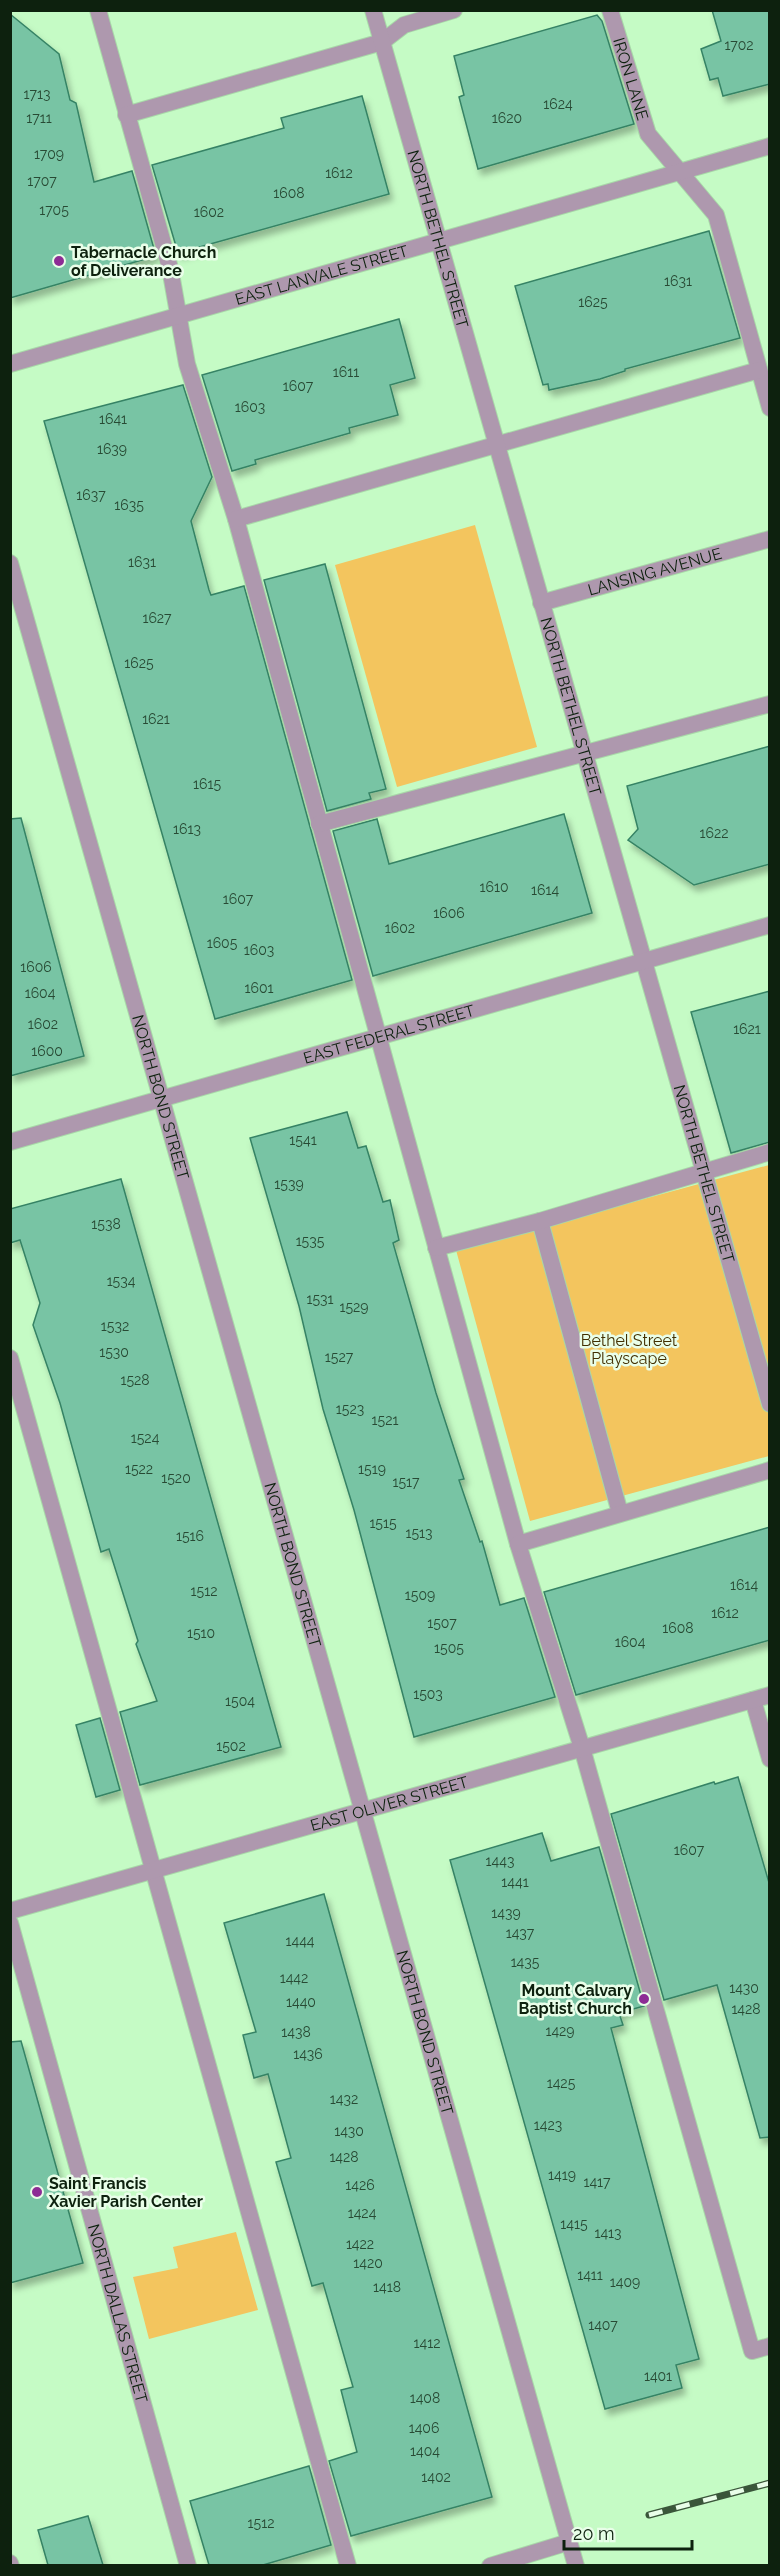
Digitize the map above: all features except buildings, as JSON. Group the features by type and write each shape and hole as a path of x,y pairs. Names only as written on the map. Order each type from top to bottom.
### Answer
{"street":[{"path":"98,10 170,268 181,315 188,364 236,519 518,1544 582,1748 752,2351 770,2346"},
{"name":"NORTH BETHEL STREET","path":"373,10 770,1404"},
{"path":"126,115 381,42 404,25 454,10"},
{"name":"IRON LANE","path":"610,10 648,134 681,170 716,215 770,408"},
{"name":"EAST LANVALE STREET","path":"10,364 770,146"},
{"path":"236,519 759,370"},
{"name":"LANSING AVENUE","path":"541,603 770,539"},
{"name":"NORTH BOND STREET","path":"10,563 576,2565"},
{"path":"319,824 770,704"},
{"name":"EAST FEDERAL STREET","path":"10,1142 770,925"},
{"path":"436,1248 540,1221 770,1152"},
{"path":"540,1221 620,1514"},
{"path":"10,1358 155,1869 348,2565"},
{"path":"518,1544 770,1470"},
{"name":"EAST OLIVER STREET","path":"10,1911 770,1695"},
{"path":"753,1700 770,1759"},
{"name":"NORTH DALLAS STREET","path":"10,1923 188,2565"},
{"path":"490,2565 569,2542"}],"green space":[{"path":"475,525 537,747 397,787 335,565"},
{"name":"Bethel Street Playscape","path":"769,1165 769,1456 530,1521 456,1250"},
{"path":"236,2232 258,2310 149,2339 133,2277 178,2268 173,2247"}],"railway":[{"path":"649,2515 770,2483"}],"place":[{"name":"Tabernacle Church of Deliverance","path":"59,261"},
{"name":"Mount Calvary Baptist Church","path":"644,1999"},
{"name":"Saint Francis Xavier Parish Center","path":"37,2192"}]}
